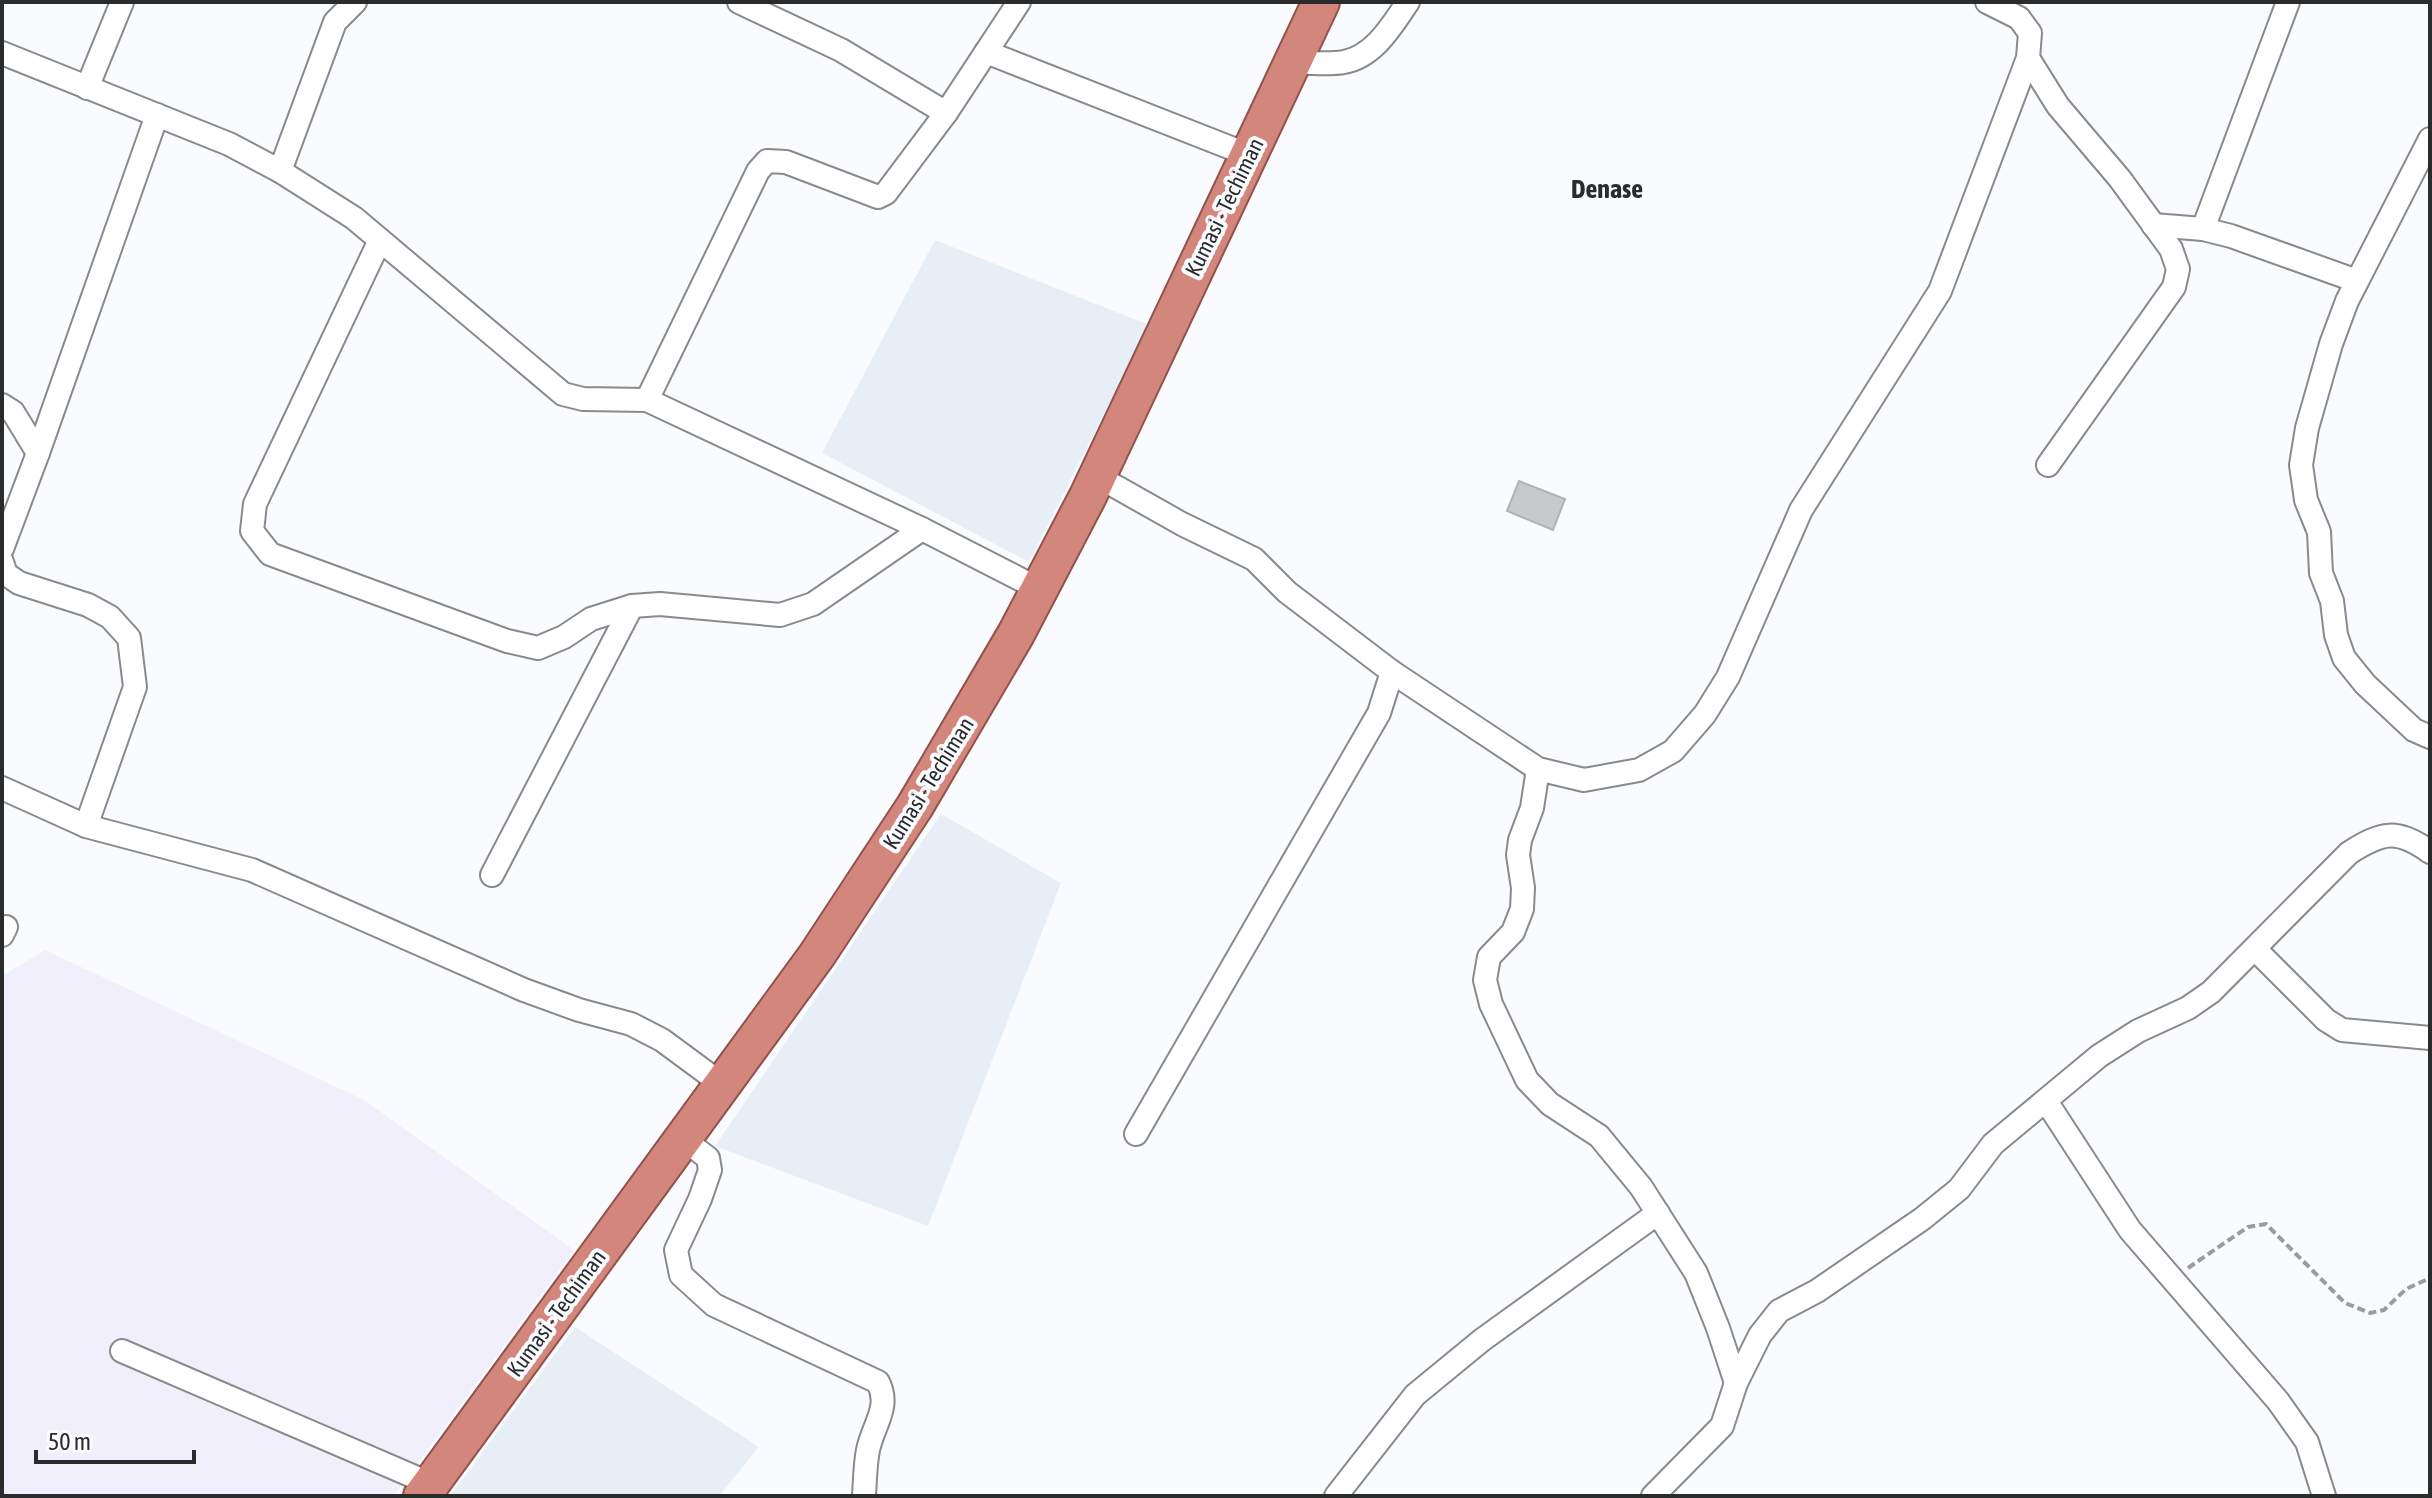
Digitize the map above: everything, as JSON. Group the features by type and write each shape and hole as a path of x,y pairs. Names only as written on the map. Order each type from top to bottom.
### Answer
{"highway":[{"name":"Kumasi - Techiman","path":"426,1490 817,955 895,839 977,702 1097,476 1321,2"}],"street":[{"path":"87,88 122,2"},
{"path":"280,171 332,12 355,2"},
{"path":"739,2 841,50 946,113"},
{"path":"647,400 758,171 767,161 786,162 878,197 886,193 946,113 1019,2"},
{"path":"1293,63 1346,62 1371,49 1408,2"},
{"path":"1097,476 1182,524 1254,559 1287,592 1392,672 1538,769 1584,780 1639,770 1673,751 1705,714 1728,677 1801,510 1940,291 2028,58 2030,33 2019,18 1987,2"},
{"path":"2203,229 2288,2"},
{"path":"986,52 1249,155"},
{"path":"2,53 229,144 280,171 354,218 563,394 583,399 647,400 922,529 1039,589"},
{"path":"2028,58 2058,106 2120,179 2171,249 2178,269 2174,287 2048,465"},
{"path":"2,549 157,115"},
{"path":"2430,139 2357,281 2331,344 2307,428 2301,465 2306,500 2319,532 2321,573 2332,601 2336,635 2344,658 2365,684 2414,730 2430,737"},
{"path":"2153,225 2203,229 2231,236 2357,281"},
{"path":"380,240 255,504 252,531 270,554 507,641 538,648 564,637 591,619 632,606 660,604 780,615 813,604 922,529"},
{"path":"2,405 13,412 38,453"},
{"path":"2,562 6,574 19,583 88,605 110,617 129,638 135,687 86,826"},
{"path":"492,875 632,606"},
{"path":"1136,1134 1379,713 1392,672"},
{"path":"1538,769 1532,808 1518,855 1523,888 1522,909 1513,932 1489,957 1485,980 1491,1004 1527,1080 1550,1104 1599,1136 1658,1213 1696,1273 1736,1383"},
{"path":"2,788 86,826 252,870 524,990 579,1010 631,1024 662,1040 723,1085"},
{"path":"1653,1496 1722,1426 1736,1383 1760,1335 1779,1311 1817,1291 1922,1219 1959,1189 1993,1144 2099,1056 2138,1031 2188,1008 2232,974 2323,876 2349,853 2373,838 2391,834 2416,842 2430,852"},
{"path":"2255,949 2326,1020 2342,1030 2430,1038"},
{"path":"2046,1101 2130,1230 2278,1401 2307,1442 2324,1496"},
{"path":"683,1139 708,1158 710,1170 676,1250 681,1275 714,1305 878,1382 884,1393 884,1404 868,1448 864,1496"},
{"path":"1336,1496 1415,1395 1482,1340 1658,1213"},
{"path":"122,1351 426,1490"}],"path":[{"path":"2172,1278 2248,1227 2266,1224 2345,1303 2370,1313 2384,1310 2406,1289 2430,1278"}],"shaded area":[{"path":"935,240 1149,325 1029,562 822,453"},
{"path":"941,814 1061,883 928,1226 715,1146"},
{"path":"45,950 364,1100 574,1250 394,1496 2,1496 2,976"},
{"path":"575,1327 759,1447 719,1496 450,1496"}],"building":[{"path":"1519,481 1565,499 1553,530 1507,511"}],"district":[{"name":"Denase","path":"1607,189"}]}
